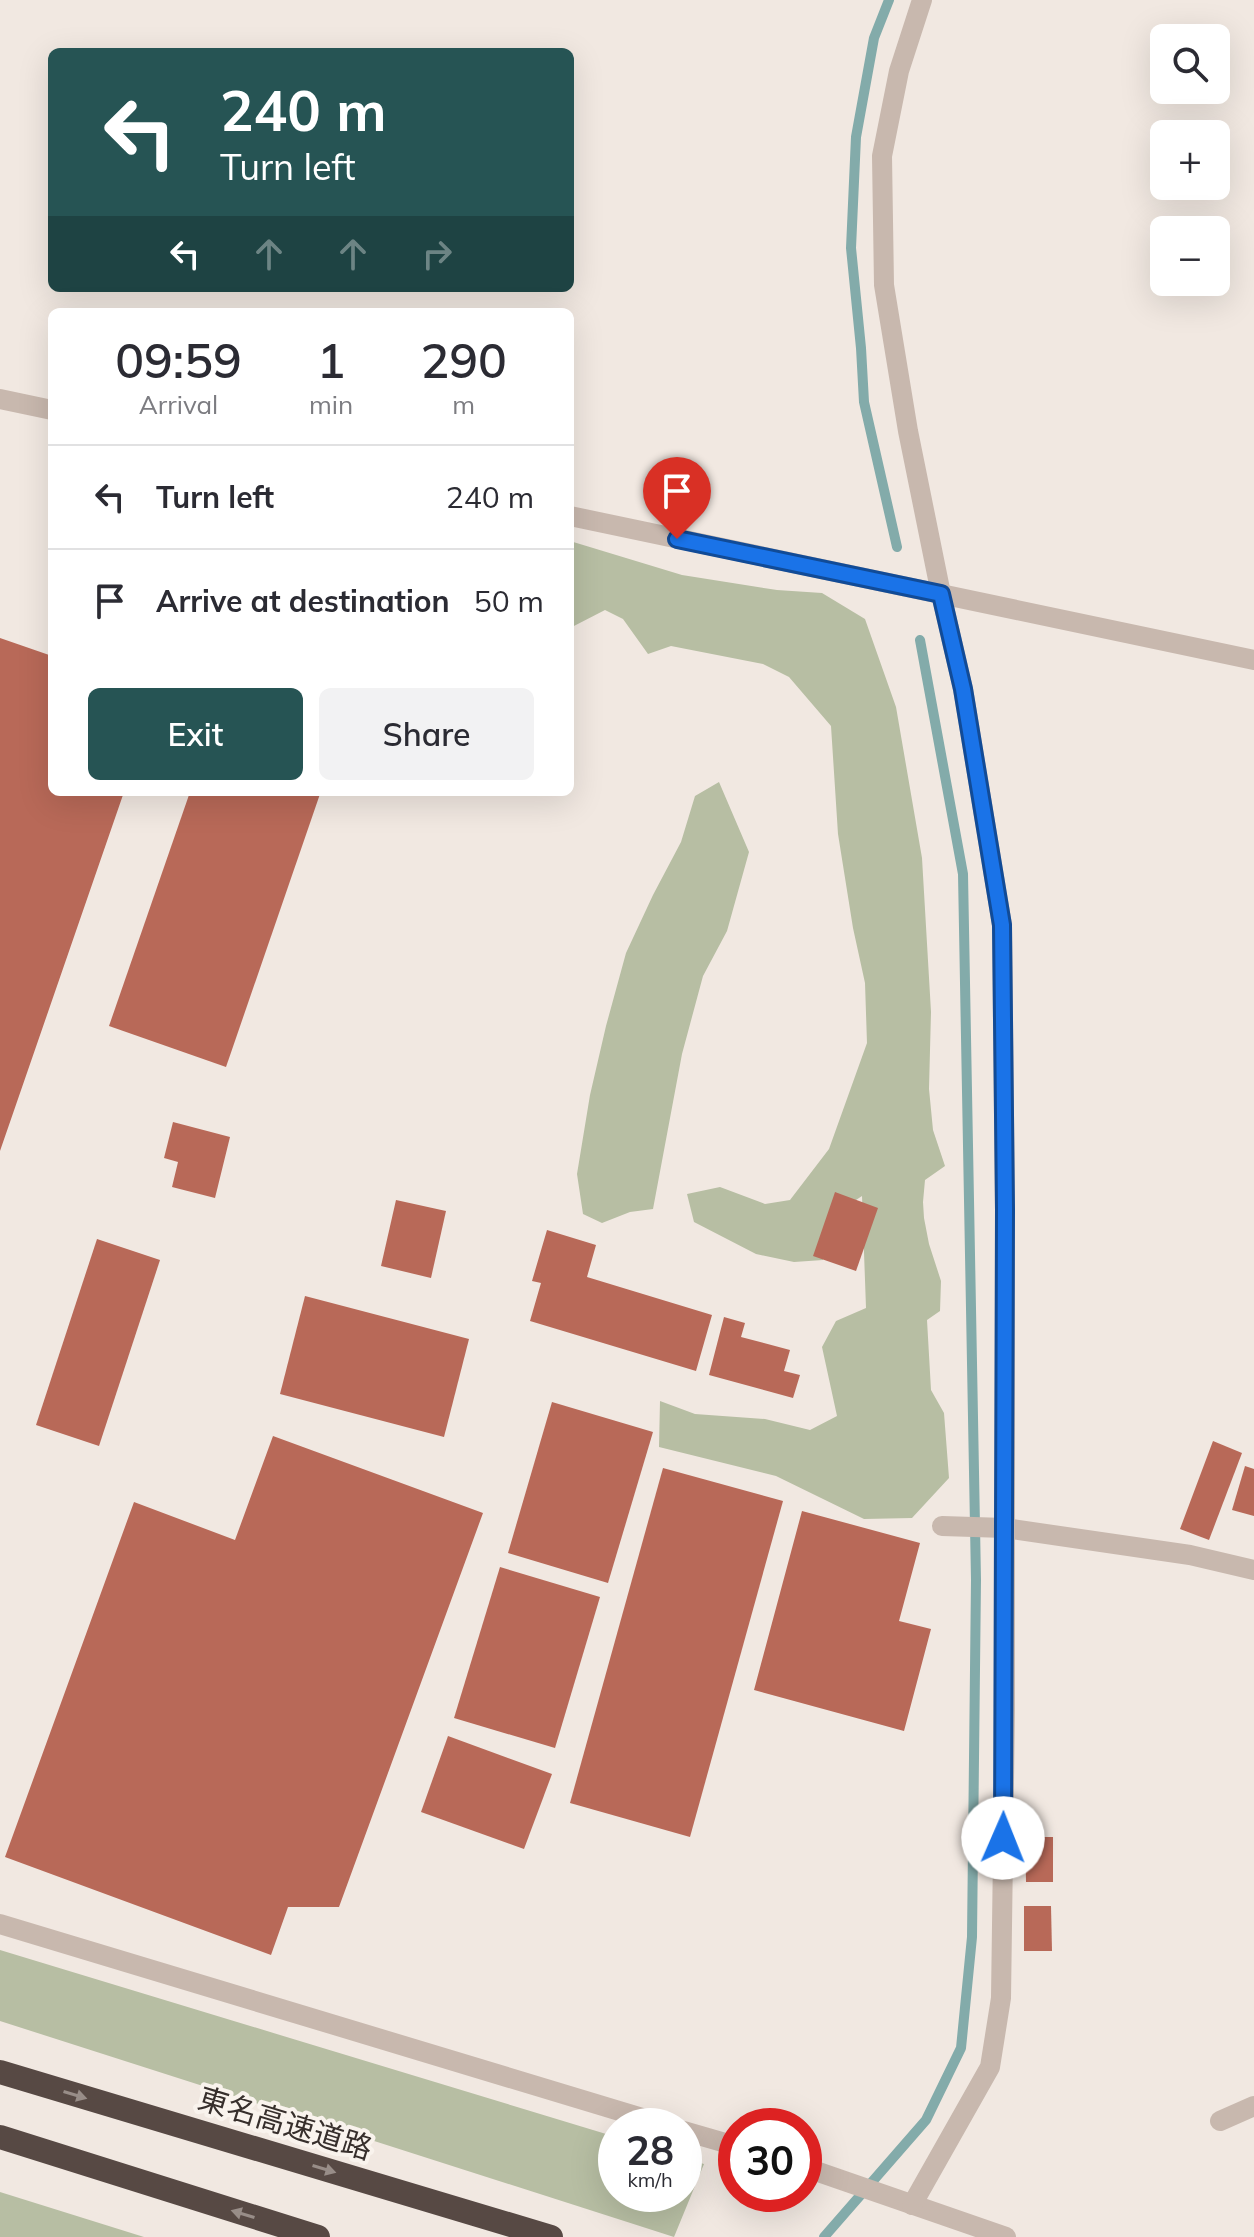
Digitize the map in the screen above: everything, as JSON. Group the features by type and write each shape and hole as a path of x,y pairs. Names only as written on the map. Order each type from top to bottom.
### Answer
{"highway":[{"name":"東名高速道路","path":"0,2072 551,2237"},
{"path":"0,2137 318,2237"}],"street":[{"path":"912,2205 990,2067 1001,1998 1005,1710 1002,925 963,689 908,431 884,285 882,156 899,71 922,0"},
{"path":"0,399 48,409"},
{"path":"574,517 1254,660"},
{"path":"947,1526 1002,1528 1190,1555 1254,1570"},
{"path":"0,1924 609,2108"},
{"path":"1220,2121 1254,2106"},
{"path":"822,2173 1006,2237"}],"green space":[{"path":"574,542 682,575 777,590 822,593 865,619 896,707 922,858 931,1012 929,1089 933,1130 945,1166 925,1180 923,1202 929,1244 941,1281 940,1311 927,1320 931,1390 944,1413 949,1478 912,1518 864,1519 776,1476 659,1447 660,1401 695,1414 765,1419 810,1430 837,1416 822,1347 836,1321 866,1308 862,1196 832,1216 823,1260 794,1262 756,1254 694,1222 687,1194 720,1187 765,1204 790,1200 829,1149 867,1043 865,983 838,834 831,726 789,677 763,664 671,646 648,654 623,619 605,610 574,626"},
{"path":"719,782 749,852 727,931 703,976 682,1054 653,1209 630,1212 602,1223 583,1214 577,1174 590,1095 606,1026 626,953 681,842 695,796"},
{"path":"0,1950 598,2132 598,2212 684,2212 674,2237 0,2021"},
{"path":"0,2192 144,2237 0,2237"}],"building":[{"path":"0,638 48,655 48,796 123,796 0,1151"},
{"path":"189,796 319,796 226,1067 109,1026"},
{"path":"173,1122 230,1137 215,1198 172,1187 178,1162 164,1158"},
{"path":"835,1192 878,1208 856,1271 813,1256"},
{"path":"396,1200 446,1211 431,1278 381,1266"},
{"path":"547,1230 596,1245 587,1277 712,1315 696,1371 530,1321 541,1283 532,1281"},
{"path":"97,1239 160,1260 99,1446 36,1425"},
{"path":"305,1296 469,1339 444,1437 280,1394"},
{"path":"724,1317 745,1323 741,1337 790,1350 784,1371 800,1375 793,1398 709,1375"},
{"path":"552,1402 653,1432 608,1583 508,1553"},
{"path":"273,1436 483,1513 339,1907 288,1907 271,1955 5,1857 134,1502 235,1540"},
{"path":"1213,1441 1242,1453 1209,1540 1180,1529"},
{"path":"1245,1466 1254,1469 1254,1516 1232,1510"},
{"path":"663,1468 783,1501 690,1837 570,1803"},
{"path":"802,1511 920,1543 899,1621 931,1629 904,1731 754,1690"},
{"path":"500,1567 600,1597 555,1748 454,1718"},
{"path":"448,1736 552,1774 524,1849 421,1812"},
{"path":"1025,1837 1053,1837 1053,1882 1026,1882"},
{"path":"1024,1906 1051,1906 1052,1951 1024,1951"}],"waterway":[{"path":"889,0 874,38 856,137 851,248 864,402 897,547"},
{"path":"824,2237 926,2120 961,2048 972,1937 976,1580 963,874 920,640"}],"route":[{"path":"677,539 941,594 963,689 1002,925 1005,1209 1003,1838"}]}
